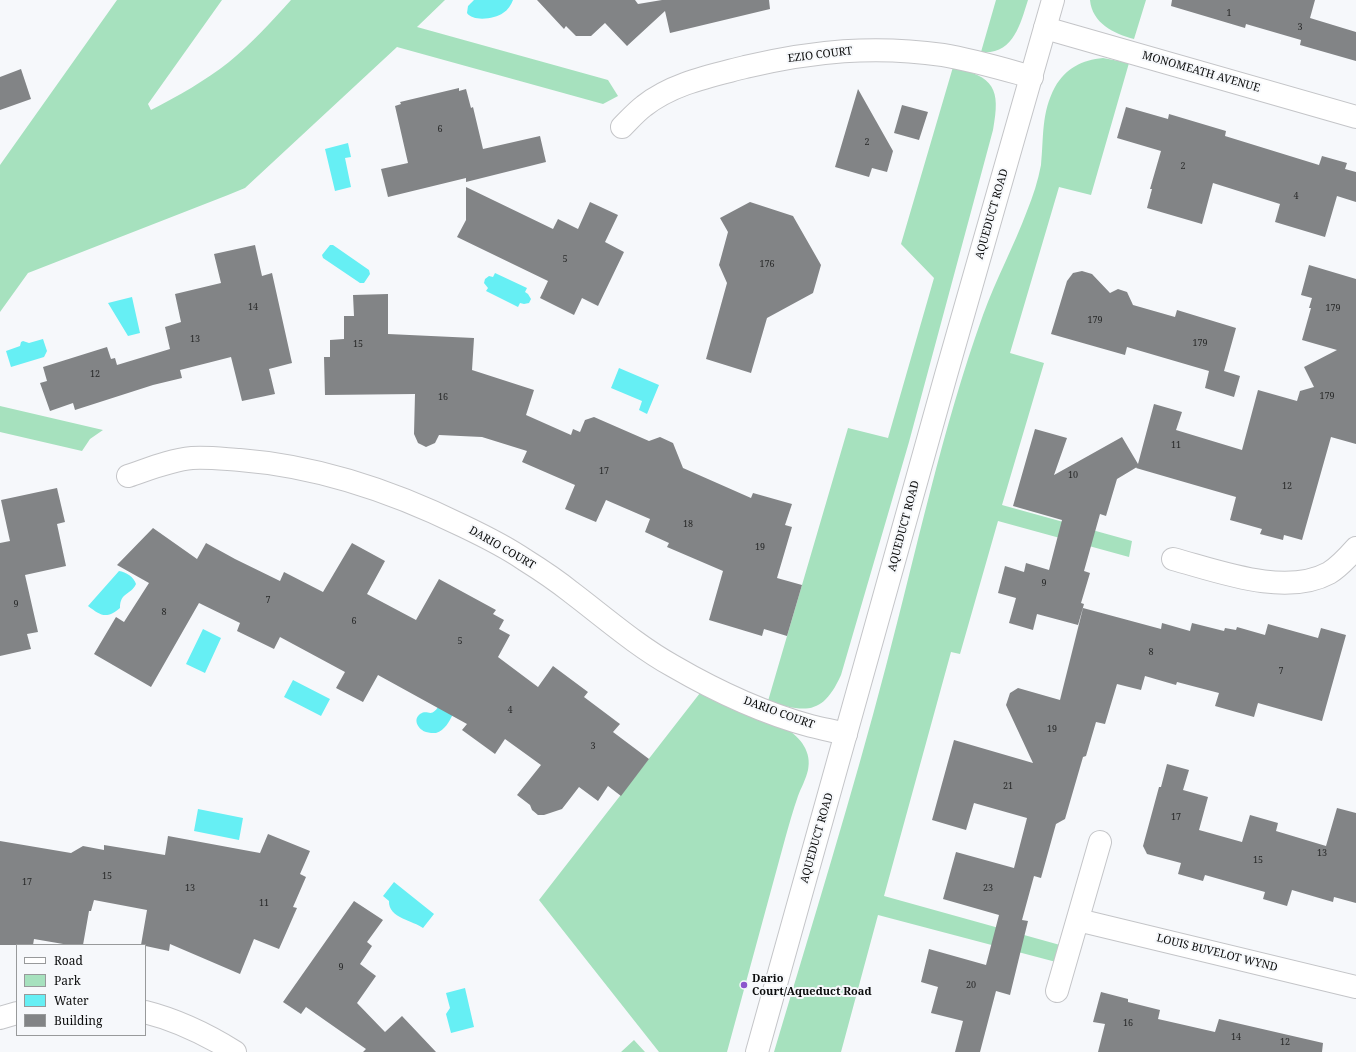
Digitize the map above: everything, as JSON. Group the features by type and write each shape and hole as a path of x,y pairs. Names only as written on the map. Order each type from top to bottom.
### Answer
{"street":[{"name":"AQUEDUCT ROAD","path":"757,1052 946,375 1053,0"},
{"name":"MONOMEATH AVENUE","path":"1045,28 1356,117"},
{"name":"EZIO COURT","path":"622,127 644,106 666,92 690,82 772,61 840,51 874,49 944,55 1032,76"},
{"name":"DARIO COURT","path":"128,476 164,464 193,458 225,459 263,462 303,469 373,489 430,510 483,536 523,558 569,590 634,640 671,665 707,684 766,710 810,726 846,734"},
{"path":"1173,559 1252,580 1278,584 1297,583 1329,573 1345,561 1356,548"},
{"path":"1057,991 1100,842"},
{"name":"LOUIS BUVELOT WYND","path":"1078,920 1356,987"},
{"path":"146,1012 187,1026 216,1040 234,1052"},
{"path":"0,1018 16,1013"}],"green space":[{"path":"117,0 222,0 148,104 151,110 191,88 229,62 269,24 291,0 445,0 417,27 608,80 618,96 603,104 397,47 245,188 28,273 0,312 0,165"},
{"path":"996,0 1028,0 1018,28 1008,43 1001,49 992,52 981,52"},
{"path":"1090,0 1146,0 1134,39 1112,31 1105,26 1095,15"},
{"path":"1103,58 1129,63 1091,195 1059,187 1010,353 1044,363 1002,505 1132,541 1129,557 998,521 960,654 951,652 884,896 1060,945 1056,962 878,915 841,1052 774,1052 860,763 942,445 968,358 983,315 1022,224 1037,183 1041,165 1047,106 1059,80 1069,70 1081,63"},
{"path":"953,67 978,75 986,80 995,94 995,116 993,130 909,442 841,675 827,698 812,708 803,709 781,705 768,701 848,428 888,438 934,278 901,244"},
{"path":"0,406 103,430 90,439 82,451 0,432"},
{"path":"700,693 791,732 801,741 804,746 807,752 809,764 788,828 727,1052 659,1052 539,900"},
{"path":"634,1040 645,1052 621,1052"}],"water":[{"path":"474,0 513,0 503,13 495,17 479,19 470,16 467,13 468,6"},
{"path":"348,143 351,157 345,158 351,187 335,191 325,149"},
{"path":"330,245 333,245 369,270 370,274 364,283 360,283 323,258 322,255"},
{"path":"495,273 527,288 525,292 531,299 529,303 520,303 518,307 486,291 488,288 484,283 485,279 489,276 493,277"},
{"path":"132,297 140,333 128,336 108,303"},
{"path":"43,339 47,351 44,357 11,367 6,351 20,346 21,342 23,341 29,343"},
{"path":"619,368 659,385 647,414 639,410 642,401 611,388"},
{"path":"119,571 124,572 133,579 136,584 134,588 124,596 120,603 120,608 115,612 103,615 96,612 88,606"},
{"path":"203,629 221,638 205,673 186,664"},
{"path":"293,680 330,699 321,716 284,697"},
{"path":"441,702 453,714 448,723 442,730 436,733 428,733 423,731 417,724 418,716 426,712 432,713 438,708"},
{"path":"198,809 243,818 239,840 194,831"},
{"path":"394,882 434,914 423,928 397,915 390,907 389,901 383,896"},
{"path":"465,988 474,1027 451,1033 446,1014 450,1008 446,993"}],"building":[{"path":"537,0 635,0 638,4 662,0 769,0 770,9 670,33 665,11 627,46 605,23 591,36 576,36 566,26 564,29"},
{"path":"1172,0 1315,0 1310,18 1356,32 1356,61 1300,45 1301,40 1246,24 1245,28 1171,6"},
{"path":"21,69 31,99 0,110 0,77"},
{"path":"459,88 459,91 466,89 471,108 473,107 483,149 540,136 546,162 466,182 466,178 388,197 381,169 408,163 395,106 401,104 400,102"},
{"path":"858,89 893,151 887,172 872,168 869,177 835,167"},
{"path":"902,105 928,112 919,140 894,133"},
{"path":"1126,107 1168,119 1169,114 1226,131 1225,136 1319,165 1322,156 1347,163 1345,169 1356,172 1356,202 1337,196 1325,237 1275,222 1280,204 1213,183 1202,224 1147,208 1152,189 1150,189 1161,151 1117,138"},
{"path":"466,187 553,229 558,219 578,229 590,202 618,215 605,242 624,252 598,306 582,298 574,315 540,298 548,281 457,237 466,220"},
{"path":"750,202 793,216 821,265 813,293 767,318 751,373 706,359 727,283 719,265 728,232 720,218"},
{"path":"255,245 262,276 272,273 292,363 269,369 275,394 242,401 231,357 180,370 182,378 153,385 75,410 73,403 50,411 40,383 47,381 43,367 107,347 111,359 115,358 117,365 170,349 165,327 181,322 175,294 221,283 214,254"},
{"path":"1309,265 1356,279 1356,444 1331,437 1302,540 1284,535 1283,540 1260,534 1262,529 1230,520 1236,497 1136,468 1137,467 1117,479 1106,516 1100,514 1084,571 1090,573 1081,603 1084,604 1078,625 1037,614 1033,630 1009,623 1016,598 998,593 1005,566 1024,572 1026,563 1049,570 1062,520 1013,506 1035,429 1067,438 1054,475 1122,437 1138,464 1154,404 1182,412 1176,430 1242,450 1258,390 1297,401 1300,391 1314,387 1304,367 1337,350 1302,340 1311,308 1309,308 1312,298 1301,295"},
{"path":"1082,271 1092,274 1110,293 1118,289 1127,292 1133,305 1175,317 1177,310 1236,328 1224,371 1240,376 1234,397 1205,388 1209,371 1127,347 1125,355 1051,334 1067,281 1073,273"},
{"path":"388,294 388,334 474,338 472,370 534,390 526,415 571,435 573,429 580,432 585,420 594,417 649,441 660,437 673,443 683,468 751,498 753,493 792,504 785,525 792,527 777,578 802,585 787,636 764,629 762,636 709,620 723,571 667,547 669,543 645,532 650,519 606,500 596,522 565,509 575,485 522,462 527,451 482,437 439,435 435,443 426,447 418,443 414,434 415,394 325,395 324,357 330,357 330,340 344,339 344,316 354,316 353,295"},
{"path":"57,488 65,522 57,524 66,566 25,575 38,632 27,634 31,649 0,656 0,543 10,541 1,500"},
{"path":"153,528 197,559 206,543 280,581 284,572 323,592 352,543 385,561 367,594 416,620 439,579 496,610 493,614 504,620 499,629 510,635 498,657 538,687 553,666 588,692 584,697 620,724 613,732 649,759 621,796 608,786 598,801 579,787 562,809 544,815 538,815 532,810 530,805 517,795 541,765 505,739 495,754 462,730 467,724 378,675 363,702 336,688 345,672 280,637 274,649 237,631 240,623 199,603 151,687 94,654 116,617 124,622 149,583 117,565"},
{"path":"1083,608 1161,629 1162,623 1190,631 1192,623 1224,631 1225,628 1236,630 1237,627 1265,635 1268,624 1318,638 1321,628 1346,635 1322,721 1258,703 1254,717 1215,706 1219,693 1177,682 1176,685 1145,676 1141,690 1117,684 1105,724 1096,722 1086,756 1083,757 1065,819 1056,824 1041,878 1034,876 1022,920 1028,921 1010,995 996,991 980,1052 955,1052 963,1021 931,1013 938,987 921,982 929,949 986,965 999,915 943,899 956,852 1014,868 1027,818 974,803 966,830 932,820 954,740 1033,763 1006,705 1010,693 1018,688 1060,700"},
{"path":"1167,764 1189,770 1183,790 1208,797 1199,830 1242,842 1250,815 1278,823 1276,831 1326,846 1337,808 1356,813 1356,903 1334,897 1333,902 1292,890 1287,906 1263,899 1265,892 1205,875 1203,881 1178,874 1181,863 1147,854 1143,846 1159,787 1161,787"},
{"path":"268,834 310,851 300,874 306,877 293,907 297,908 279,949 254,939 240,974 170,944 169,951 141,944 147,910 94,900 91,911 89,911 83,944 63,944 34,939 33,944 0,945 0,841 71,853 83,846 104,850 104,845 165,855 168,836 260,853"},
{"path":"354,901 383,920 367,942 372,946 360,964 376,976 357,1003 385,1032 402,1016 436,1052 363,1052 366,1049 306,1007 301,1014 283,1002"},
{"path":"1101,992 1128,999 1128,1002 1160,1010 1158,1019 1215,1032 1219,1019 1323,1043 1322,1052 1098,1052 1105,1024 1093,1022"}],"place":[{"name":"Dario Court/Aqueduct Road","path":"744,985"}]}
